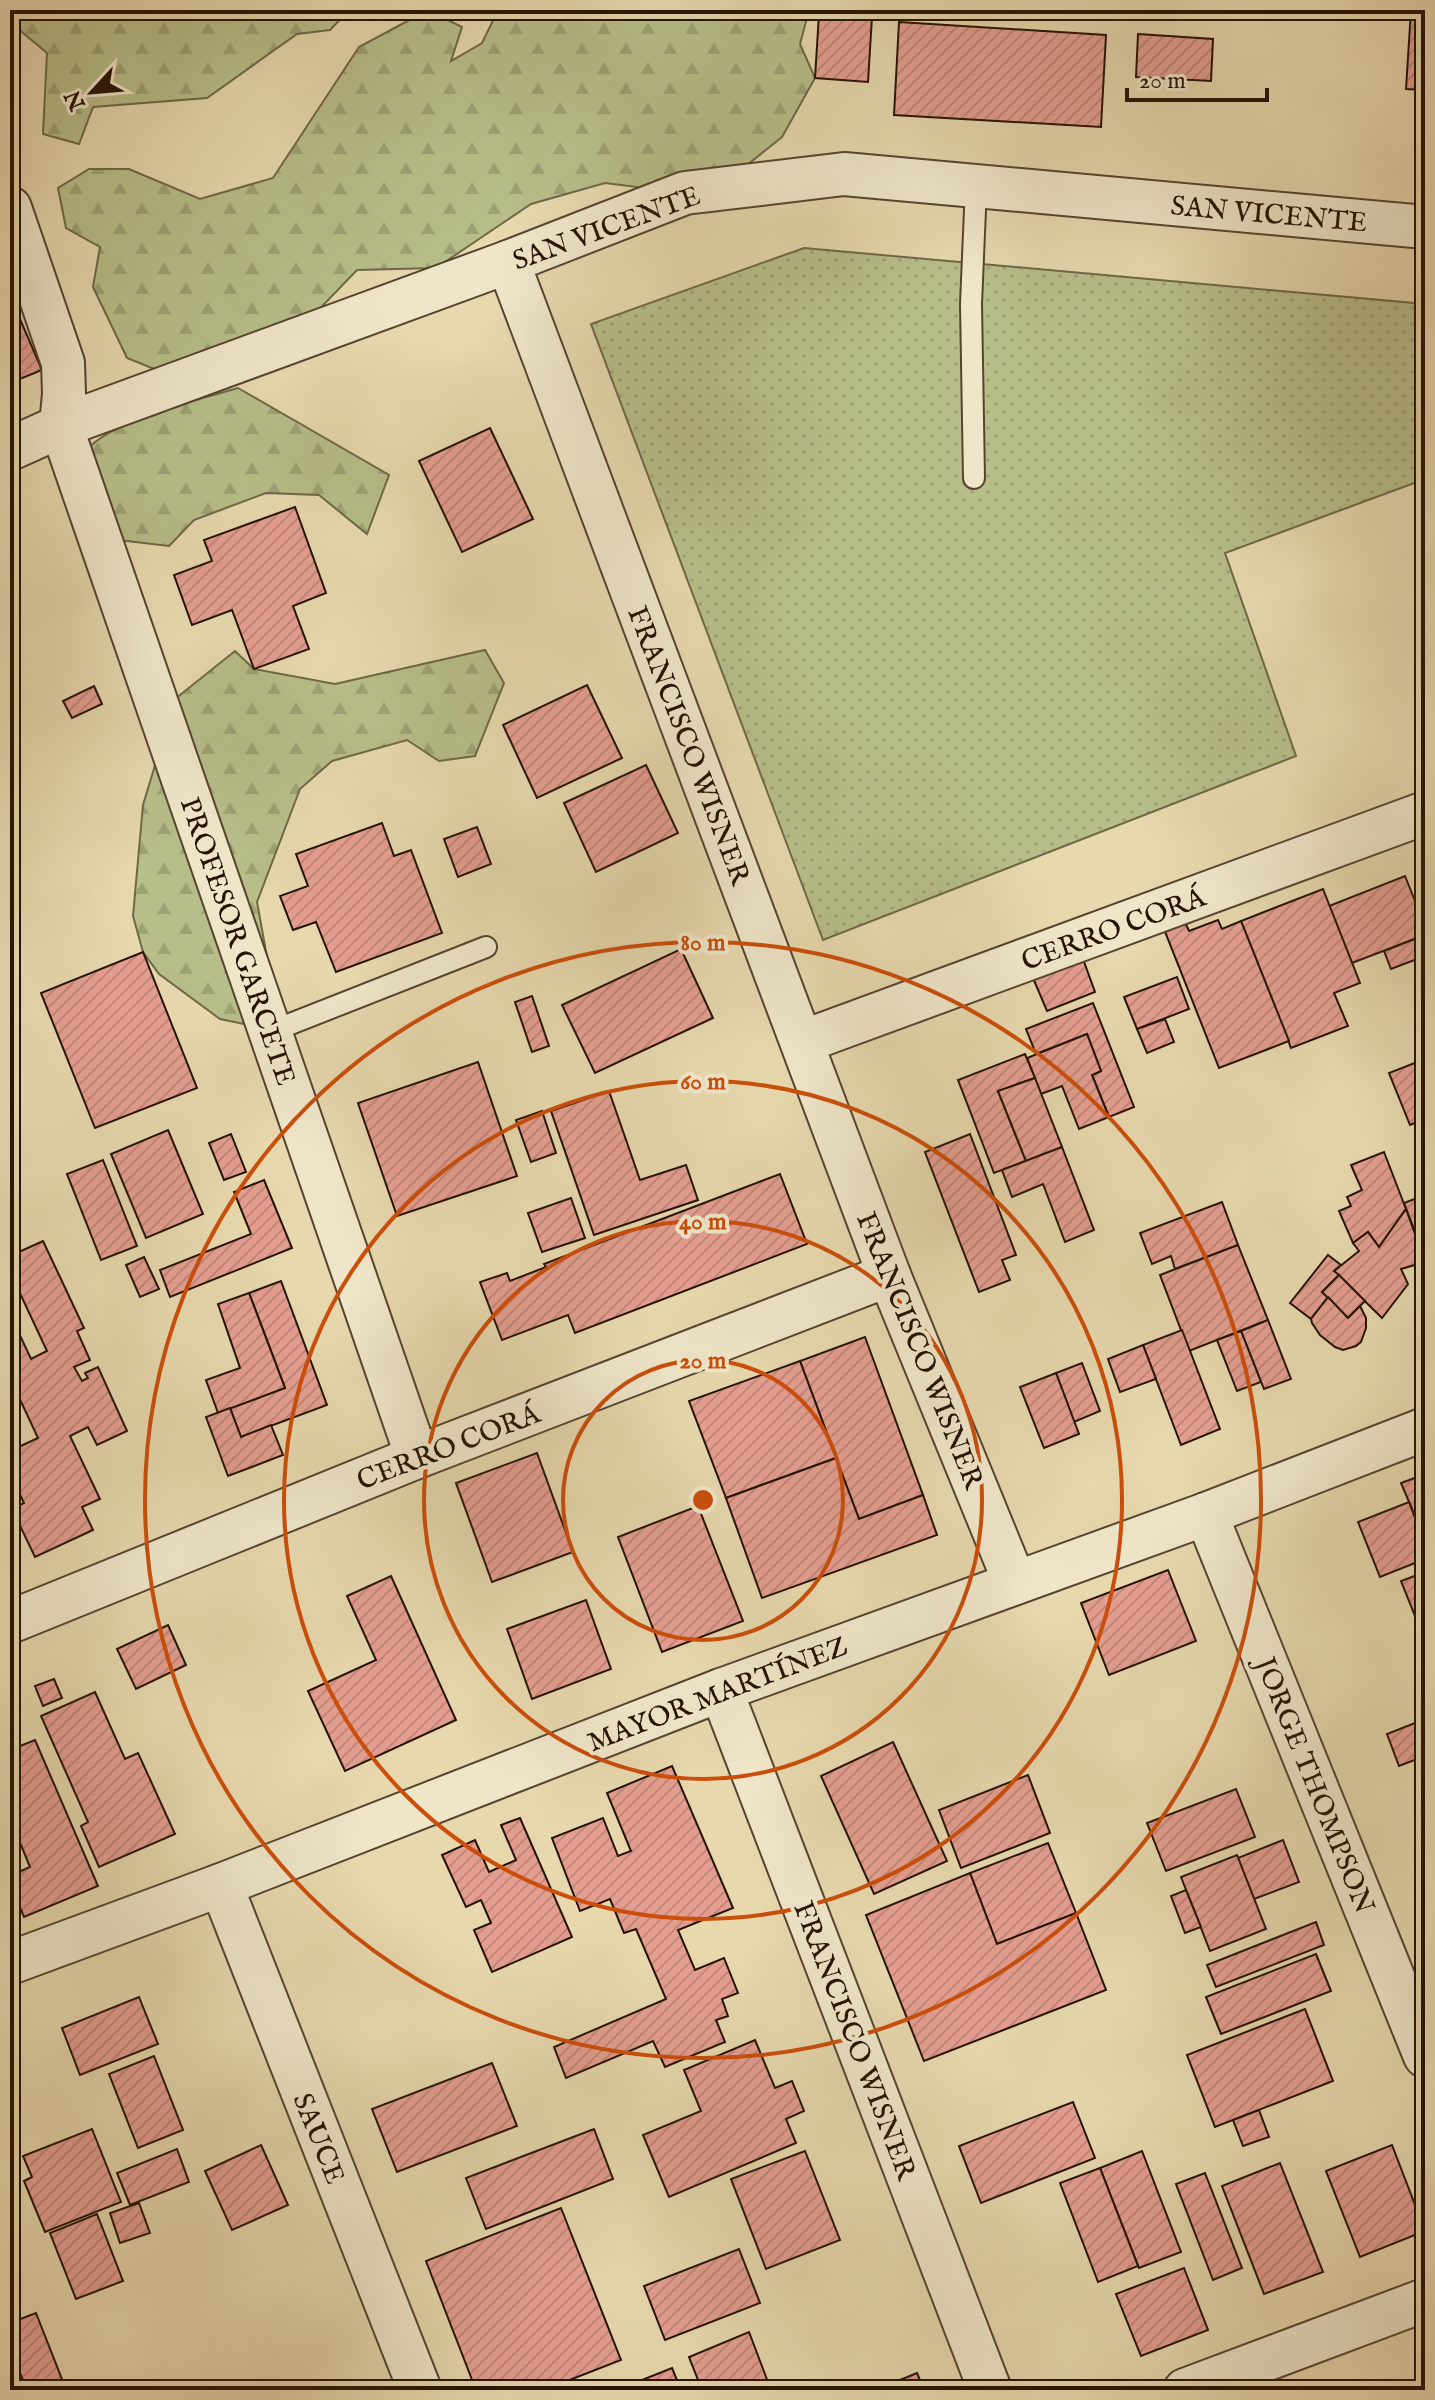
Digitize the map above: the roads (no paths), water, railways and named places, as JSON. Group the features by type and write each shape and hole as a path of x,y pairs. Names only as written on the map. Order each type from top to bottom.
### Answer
{"street":[{"name":"SAN VICENTE","path":"10,449 61,426 508,262 685,193 844,174 1425,227"},
{"path":"10,208 63,363 61,426"},
{"name":"FRANCISCO WISNER","path":"508,262 889,1275 1015,1583"},
{"name":"PROFESOR GARCETE","path":"61,426 417,1457"},
{"name":"CERRO CORÁ","path":"802,1042 1425,813"},
{"name":"CERRO CORÁ","path":"10,1622 417,1457 889,1275"},
{"name":"MAYOR MARTÍNEZ","path":"10,1963 221,1885 721,1690 1206,1514 1425,1429"},
{"name":"JORGE THOMPSON","path":"1206,1514 1425,2056"},
{"name":"FRANCISCO WISNER","path":"721,1690 990,2390"},
{"name":"SAUCE","path":"221,1885 420,2390"},
{"path":"1185,2390 1425,2300"}],"lane":[{"path":"974,478 971,304 976,186"},
{"path":"270,1032 486,947"}]}
